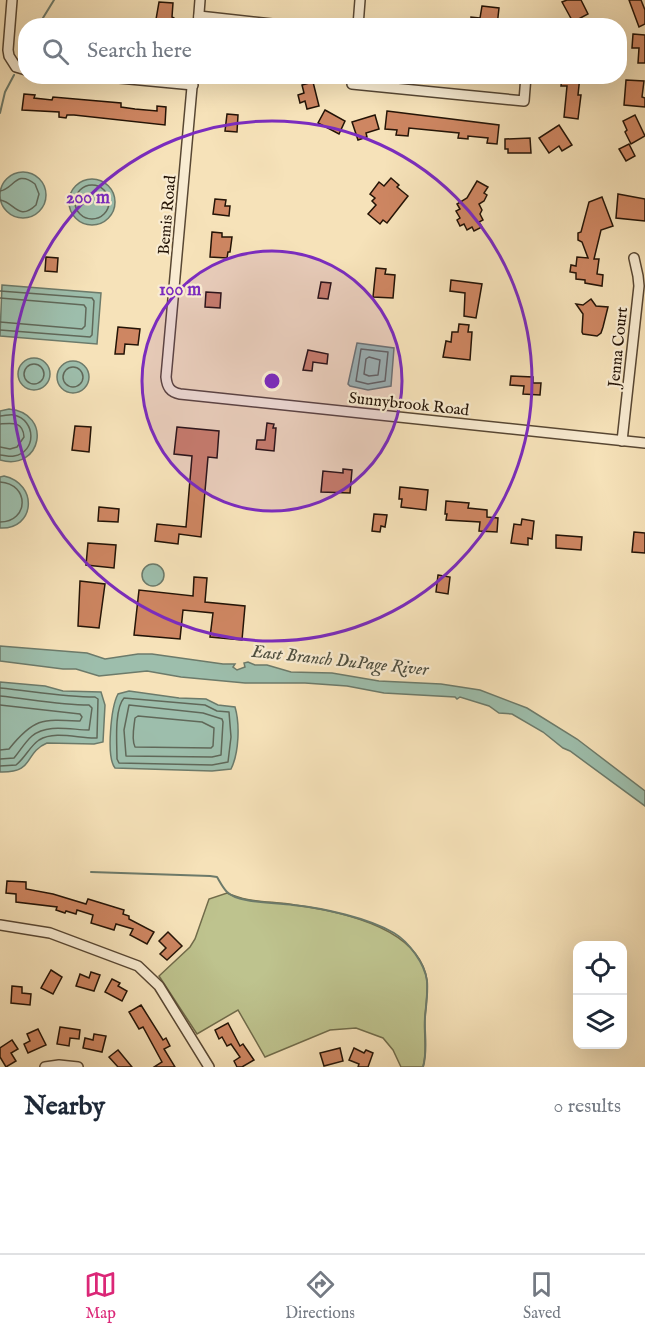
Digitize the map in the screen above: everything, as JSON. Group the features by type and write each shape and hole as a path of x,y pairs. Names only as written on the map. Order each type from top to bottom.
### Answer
{"street":[{"path":"12,0 8,50 9,56 18,65"},
{"path":"198,18 200,0"},
{"path":"359,18 360,0"},
{"name":"Bemis Road","path":"170,390 166,377 193,84"},
{"path":"386,84 524,101 525,84"},
{"name":"Jenna Court","path":"622,441 639,286 634,258"},
{"name":"Sunnybrook Road","path":"170,390 180,394 645,443"},
{"path":"0,925 50,933 138,966 159,986 210,1067"},
{"path":"45,1067 59,1065 78,1067"}],"green space":[{"path":"227,893 243,899 313,908 354,917 393,935 409,947 421,962 427,980 423,1067 401,1067 393,1050 383,1038 356,1028 330,1030 265,1057 238,1010 197,1034 159,976 190,947 209,899"}],"water":[{"path":"23,172 39,179 46,195 39,211 23,218 7,211 0,195 7,179"},
{"path":"92,179 108,186 115,202 108,218 92,225 76,218 69,202 76,186"},
{"path":"2,285 101,293 97,344 0,336"},
{"path":"357,343 394,348 391,386 368,390 348,384"},
{"path":"34,358 46,362 50,374 46,386 34,390 22,386 18,374 22,362"},
{"path":"73,361 85,365 89,377 85,389 73,393 61,389 57,377 61,365"},
{"path":"9,409 23,413 32,420 37,430 37,440 33,450 25,458 14,461 0,460 0,411"},
{"path":"4,476 23,488 28,506 26,515 20,522 12,527 0,528 0,477"},
{"path":"153,564 161,567 164,575 161,583 153,586 145,583 142,575 145,567"},
{"path":"0,646 87,653 105,659 152,654 235,664 233,667 237,670 245,667 244,663 248,662 291,672 332,673 379,681 441,684 480,690 527,708 577,739 645,791 645,806 543,732 512,714 499,713 489,706 460,697 457,699 455,697 384,693 347,686 305,683 245,683 181,677 147,671 99,676 76,669 0,661"},
{"path":"0,682 45,686 63,691 101,692 105,705 103,742 94,744 47,743 35,752 24,766 0,772"},
{"path":"129,691 206,699 218,705 235,707 238,738 231,769 212,771 115,768 110,743 113,710 118,694"}],"building":[{"path":"581,0 588,14 580,18 571,18 562,2"},
{"path":"629,0 641,0 645,10 645,24 639,27"},
{"path":"159,2 173,3 172,17 174,18 156,18"},
{"path":"482,6 499,8 498,18 480,18"},
{"path":"633,34 645,35 645,63 638,63 639,48 632,48"},
{"path":"627,80 644,81 642,97 645,98 645,107 624,105"},
{"path":"314,84 319,106 307,109 305,101 300,103 298,95 304,93 302,85"},
{"path":"561,84 579,84 578,95 581,95 578,119 564,117 567,86 561,86"},
{"path":"24,94 35,95 34,98 52,100 53,97 121,103 121,107 135,109 157,111 157,106 166,107 165,125 74,115 67,115 66,118 59,117 59,112 22,110"},
{"path":"325,110 345,121 339,134 318,123"},
{"path":"387,111 499,125 497,144 487,143 488,138 468,136 468,139 458,138 459,133 409,128 408,136 396,135 397,130 385,129"},
{"path":"227,114 238,115 237,132 225,131"},
{"path":"375,115 379,129 366,133 367,137 358,140 352,122"},
{"path":"635,115 645,136 631,144 623,121"},
{"path":"559,125 572,145 562,151 559,146 549,153 539,138"},
{"path":"530,138 531,153 508,153 508,149 505,149 505,139"},
{"path":"629,144 635,156 626,161 619,149"},
{"path":"391,178 399,185 397,187 408,196 387,223 383,220 380,224 368,214 376,205 372,201 375,198 370,194 379,182 384,186"},
{"path":"477,181 488,187 484,193 487,195 484,201 479,204 483,220 479,222 482,227 474,231 472,227 467,230 464,224 460,226 457,220 460,218 456,211 460,209 457,204 467,198"},
{"path":"618,194 645,199 645,221 616,218"},
{"path":"602,197 613,226 601,230 594,259 599,259 597,274 603,275 602,286 585,283 585,280 576,279 576,273 570,272 571,265 576,266 577,257 588,258 582,242 578,240 578,233 581,232 589,202"},
{"path":"215,199 226,200 225,206 230,206 229,216 213,214"},
{"path":"212,232 222,233 222,237 232,237 227,258 210,257"},
{"path":"46,257 58,258 57,272 45,271"},
{"path":"376,268 386,269 385,274 395,275 393,298 373,297"},
{"path":"451,280 482,284 476,318 464,316 465,293 450,291"},
{"path":"321,282 331,283 328,299 318,298"},
{"path":"206,292 221,293 220,308 205,307"},
{"path":"591,299 596,306 608,307 601,333 597,336 583,334 583,314 576,304 583,305"},
{"path":"459,324 469,325 468,332 472,332 470,360 443,357 446,341 451,342 452,332 458,332"},
{"path":"118,327 140,329 138,345 125,344 124,354 115,354"},
{"path":"308,350 328,354 327,364 313,362 312,371 303,370"},
{"path":"511,376 533,377 533,383 541,383 540,395 523,394 524,386 510,385"},
{"path":"267,423 274,424 273,428 276,428 274,451 256,449 257,440 265,440"},
{"path":"75,426 91,427 89,452 72,450"},
{"path":"177,427 219,431 217,458 208,457 201,537 179,534 178,544 155,541 157,524 186,527 192,456 174,454"},
{"path":"343,469 352,470 350,493 321,492 323,471 343,473"},
{"path":"400,487 428,490 426,510 401,507"},
{"path":"446,501 469,503 468,508 487,510 487,517 498,518 497,532 479,531 480,522 446,520"},
{"path":"99,507 119,509 118,522 98,521"},
{"path":"374,514 387,515 385,527 381,526 380,532 372,531"},
{"path":"522,519 534,521 532,539 528,538 528,545 511,543 514,524 521,525"},
{"path":"634,532 645,533 645,553 632,552"},
{"path":"556,535 582,537 581,550 556,548"},
{"path":"88,543 116,545 114,568 86,565"},
{"path":"438,575 450,577 448,594 436,592"},
{"path":"194,577 207,578 205,602 245,606 242,640 210,637 213,613 183,610 180,639 134,635 139,590 193,596"},
{"path":"80,581 105,584 99,628 78,626"},
{"path":"7,881 26,882 26,889 86,904 88,899 124,910 123,914 129,916 129,919 154,932 147,944 130,935 133,929 116,924 114,930 91,923 93,915 77,910 76,914 66,911 65,913 56,910 57,907 16,902 16,894 6,893"},
{"path":"168,932 182,946 167,960 160,954 166,948 159,941"},
{"path":"51,970 62,977 53,994 41,988"},
{"path":"91,972 100,975 94,991 76,986 80,974 89,978"},
{"path":"112,979 120,983 118,986 127,991 122,1001 105,992"},
{"path":"12,986 22,987 22,993 31,994 30,1005 11,1003"},
{"path":"141,1005 163,1040 166,1038 170,1046 164,1049 175,1067 154,1067 162,1062 143,1027 139,1029 129,1012"},
{"path":"228,1023 240,1046 243,1044 254,1060 242,1067 237,1067 234,1061 240,1057 231,1044 227,1046 222,1037 219,1039 215,1030"},
{"path":"60,1027 80,1030 79,1039 70,1038 69,1046 57,1044"},
{"path":"38,1029 46,1045 28,1053 24,1044 30,1041 27,1034"},
{"path":"94,1034 106,1036 102,1052 83,1048 85,1038 93,1040"},
{"path":"12,1040 18,1049 11,1053 16,1061 6,1067 0,1057 0,1048"},
{"path":"340,1048 343,1061 324,1066 320,1053"},
{"path":"354,1048 364,1053 366,1050 373,1053 368,1067 358,1067 359,1064 349,1060"},
{"path":"118,1050 132,1067 118,1067 109,1057"}],"waterway":[{"path":"43,18 54,0"},
{"path":"0,113 5,92 14,75"},
{"path":"91,872 217,877 227,892 240,899 331,911 359,918 394,933 415,954 426,974 423,1067"}],"water label":[{"name":"East Branch DuPage River","path":"340,660"}]}
